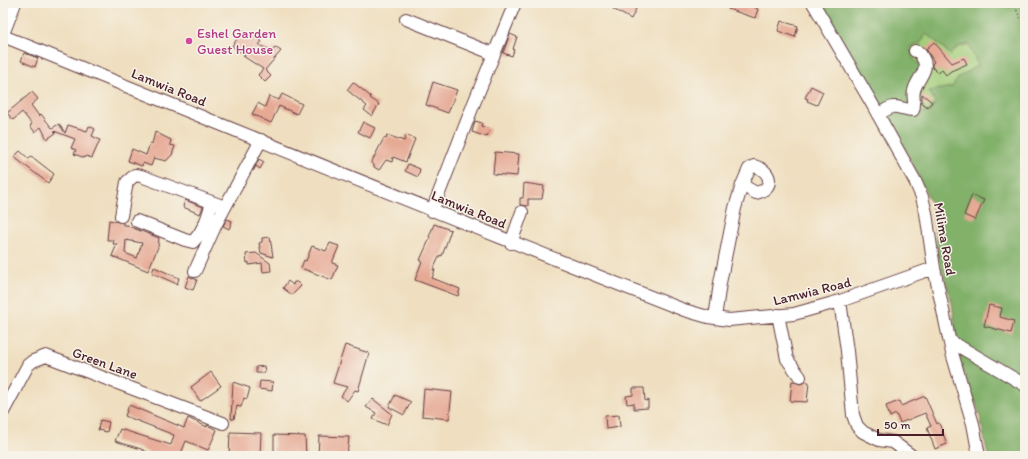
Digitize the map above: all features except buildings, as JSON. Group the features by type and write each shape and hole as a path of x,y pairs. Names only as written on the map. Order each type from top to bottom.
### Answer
{"street":[{"path":"3,35 15,3"},
{"path":"432,211 515,3"},
{"name":"Milima Road","path":"813,3 878,115 915,181 922,197 934,268 950,341 957,372 973,424 979,456"},
{"path":"406,19 494,54"},
{"name":"Lamwia Road","path":"3,35 511,243 684,310 715,318 729,320 794,314 840,301 934,268"},
{"path":"878,115 892,106 912,110 915,104 914,91 926,66 924,60 918,52 915,51"},
{"path":"194,271 225,207 261,140"},
{"path":"121,216 127,182 135,175 225,207"},
{"path":"715,318 720,282 742,185"},
{"path":"137,221 193,242 205,226 212,202"},
{"path":"511,243 522,212"},
{"path":"840,301 847,351 853,415 857,426 863,432 879,440 893,442 912,456"},
{"path":"778,315 787,359 800,377"},
{"path":"950,341 1025,385"},
{"name":"Green Lane","path":"3,412 28,365 33,361 46,356 223,423"}],"path":[{"path":"1013,3 1025,27"}],"green space":[{"path":"820,3 974,3 975,5 984,3 1025,3 1025,456 988,456 979,412 960,364 952,303 938,257 932,205 905,149 870,86","holes":["926,34 945,49 950,55 958,47 968,44 978,65 959,77 952,87 929,91 936,104 929,111 915,114 922,65 913,59 910,47 920,44"]},
{"path":"926,33 950,55 958,47 969,44 978,65 959,77 952,87 929,91 936,103 929,111 915,114 913,59 910,47"}],"place":[{"name":"Eshel Garden Guest House","path":"189,41"}]}
